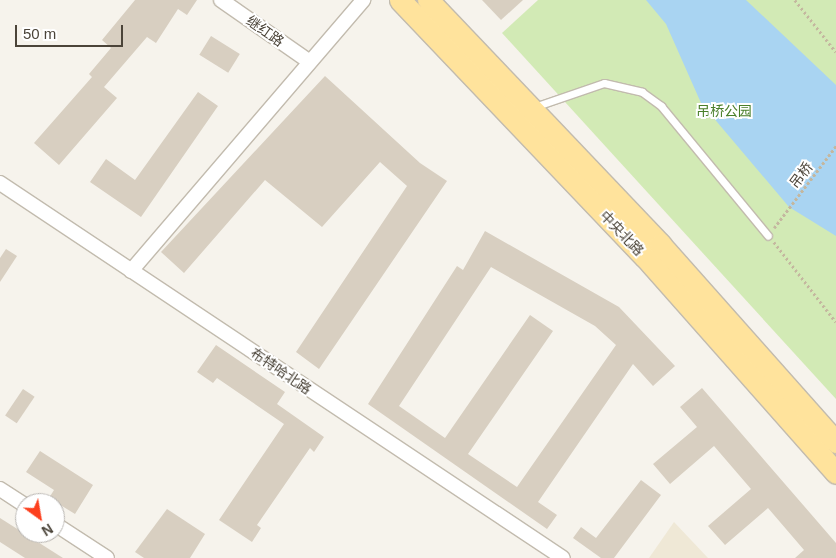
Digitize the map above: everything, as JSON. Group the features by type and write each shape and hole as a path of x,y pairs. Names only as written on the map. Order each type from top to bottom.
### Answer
{"main road":[{"name":"中央北路","path":"400,0 651,264 836,473"},
{"name":"中央北路","path":"428,0 736,326 836,442"}],"street":[{"name":"继红路","path":"221,0 310,62"},
{"path":"131,271 363,0"},
{"name":"布特哈北路","path":"0,183 563,558"},
{"path":"0,489 15,499"},
{"path":"65,531 107,558"}],"lane":[{"path":"530,108 604,83 642,92 661,106 768,236"}],"path":[{"path":"795,0 836,52"},
{"name":"吊桥","path":"782,217 836,146"},
{"path":"768,236 836,322"}],"shaded area":[{"path":"674,522 708,558 649,558"}],"green space":[{"name":"吊桥公园","path":"538,0 836,0 836,399 502,33"}],"water":[{"path":"646,0 746,0 836,85 836,236 789,207 701,103 666,24"}],"building":[{"path":"135,0 197,0 187,15 178,9 156,43 147,37 104,87 117,98 59,165 34,143 92,77 89,74 111,48 102,40"},
{"path":"482,0 523,0 501,20"},
{"path":"211,36 240,54 228,73 199,55"},
{"path":"325,76 420,163 447,181 319,369 296,352 407,186 380,162 322,227 265,180 184,273 161,252"},
{"path":"198,92 218,106 141,217 90,182 106,159 135,180"},
{"path":"485,231 619,307 675,366 653,386 633,364 538,502 557,515 547,529 368,404 457,266 463,270","holes":["491,267 595,326 616,345 517,487 468,454 553,331 530,315 445,438 399,406"]},
{"path":"6,249 17,256 0,282 0,258"},
{"path":"216,345 285,392 277,404 324,437 314,452 310,448 257,525 261,528 252,542 219,520 284,424 217,378 213,383 197,372"},
{"path":"702,388 836,543 836,558 795,558 804,550 768,508 725,545 708,526 751,489 714,446 670,484 653,464 697,427 680,407"},
{"path":"23,389 35,397 17,423 5,416"},
{"path":"40,451 93,485 75,514 65,508 65,493 52,493 54,490 26,472"},
{"path":"641,480 661,495 614,558 601,558 573,538 581,527 596,538"},
{"path":"167,509 205,534 190,558 144,558 135,552"},
{"path":"0,518 15,528 15,543 39,543 63,558 25,558 0,542"}]}
